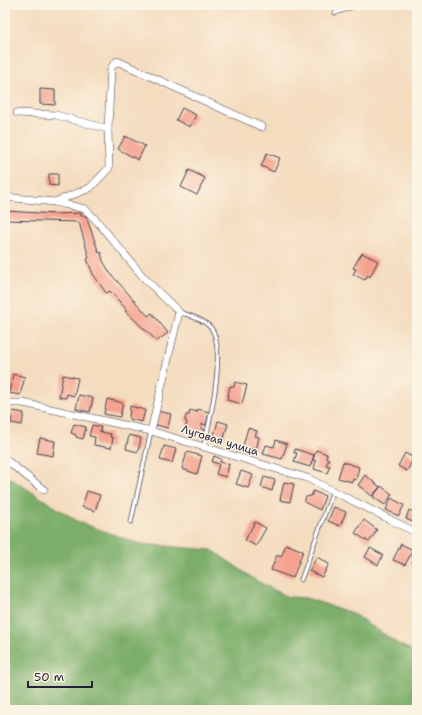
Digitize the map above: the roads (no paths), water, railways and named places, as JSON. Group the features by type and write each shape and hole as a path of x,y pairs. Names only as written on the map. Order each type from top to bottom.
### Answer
{"street":[{"path":"55,202 90,188 109,168 108,129 111,68 117,61 262,127"},
{"path":"17,114 56,115 108,129"},
{"path":"5,197 55,202 85,209 145,279 179,312 151,431"},
{"name":"Луговая улица","path":"5,403 23,404 151,431 307,478 417,533"},
{"path":"5,459 44,490"}],"lane":[{"path":"335,13 359,5"},
{"path":"179,312 200,320 213,330 218,351 212,410 204,447"},
{"path":"132,522 151,431"},
{"path":"301,580 333,491"}]}
